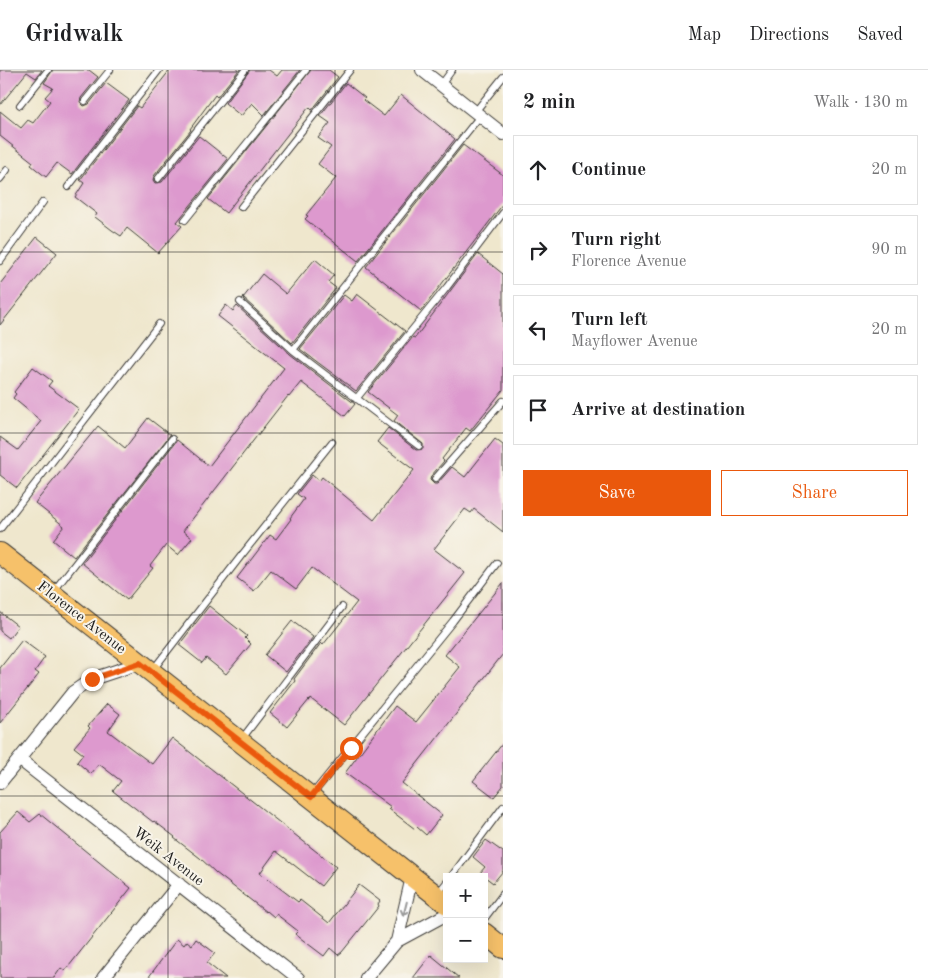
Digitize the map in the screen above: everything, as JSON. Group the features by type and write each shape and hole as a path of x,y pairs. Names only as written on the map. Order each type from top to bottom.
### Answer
{"main road":[{"name":"Florence Avenue","path":"0,552 412,876 443,894"},
{"path":"488,936 503,948"}],"street":[{"path":"422,70 503,134"},
{"path":"0,783 73,692 92,679 146,667"},
{"name":"Weik Avenue","path":"19,759 298,978"},
{"path":"397,941 412,876"},
{"path":"103,978 179,884"},
{"path":"366,978 397,941 443,916"}],"lane":[{"path":"20,106 48,70"},
{"path":"85,101 110,70"},
{"path":"68,187 159,70"},
{"path":"158,179 245,70"},
{"path":"185,220 306,70"},
{"path":"241,207 350,70"},
{"path":"441,85 452,70"},
{"path":"293,350 478,114 503,78"},
{"path":"0,179 7,170"},
{"path":"0,260 42,202"},
{"path":"356,400 447,287 503,213"},
{"path":"240,302 293,350 356,400 419,446"},
{"path":"0,529 159,324"},
{"path":"435,479 503,401"},
{"path":"52,594 172,439"},
{"path":"146,667 241,556 332,442"},
{"path":"311,797 453,621 497,563"},
{"path":"240,741 342,607"},
{"path":"453,873 503,807"},
{"path":"485,918 503,894"}],"building":[{"path":"0,70 42,70 36,78 27,72 0,105"},
{"path":"53,70 89,70 98,77 81,98 80,102 84,106 89,104 106,83 129,100 72,174 57,163 46,177 31,165 33,162 0,136 0,111 21,128 28,120 33,123 50,101 45,97 53,88 44,83"},
{"path":"170,70 239,70 217,97 215,95 191,130 154,176 153,180 155,183 162,182 199,136 228,159 177,222 182,226 158,253 127,228 121,236 112,230 95,217 97,214 75,197 84,183 80,180 137,106 140,108"},
{"path":"250,70 269,70 277,76 282,70 300,70 264,115 252,103 241,116 225,103"},
{"path":"311,70 329,70 338,77 312,110 309,107 226,213 208,199"},
{"path":"346,83 365,98 363,100 384,116 401,95 455,139 358,261 305,219 308,216 306,215 336,178 318,164 331,147 318,138 330,123 320,116"},
{"path":"463,145 503,175 503,204 421,311 366,267"},
{"path":"37,237 57,253 0,325 0,284"},
{"path":"478,254 503,274 503,390 470,431 466,428 442,459 444,461 431,476 430,480 437,484 452,467 465,477 495,439 503,445 503,532 474,509 471,513 465,509 434,549 465,573 344,725 311,699 287,727 270,713 321,643 323,645 357,602 312,568 296,589 271,570 254,591 237,578 270,535 276,539 291,519 304,499 297,494 312,475 319,481 322,477 374,520 414,470 377,442 388,428 416,450 423,449 423,444 394,421 398,415 368,392 413,337 415,338"},
{"path":"315,259 334,275 328,282 336,288 292,343 243,298 262,274 286,294"},
{"path":"357,294 405,331 356,391 300,349 344,295 352,301"},
{"path":"226,305 233,311 237,306 290,354 355,404 345,416 301,382 183,531 192,538 178,555 166,545 150,566 153,568 127,600 82,563 177,440 209,466 284,368 218,316"},
{"path":"33,367 52,381 48,386 79,409 17,488 0,475 0,437 18,450 41,421 13,398 16,394 14,392"},
{"path":"148,418 170,435 74,557 53,540 64,526 35,503 98,426 125,448"},
{"path":"503,583 503,654 402,783 442,815 426,835 417,827 415,829 389,809 391,807 345,773 395,706 416,722 460,667 445,655"},
{"path":"209,606 247,636 245,638 251,644 226,674 206,658 202,663 179,645"},
{"path":"0,612 18,626 9,638 0,631"},
{"path":"292,621 313,637 286,672 265,655"},
{"path":"22,640 45,657 35,671 39,674 0,723 0,668"},
{"path":"107,704 120,714 108,731 152,764 172,738 336,867 321,886 276,851 260,873 298,902 300,900 329,923 359,885 380,901 379,906 342,952 338,955 330,948 324,956 295,934 298,931 276,914 274,917 266,912 216,873 175,837 113,791 121,781 99,764 91,774 77,762 83,754 74,747 90,728 88,726"},
{"path":"503,743 503,786 494,797 473,781"},
{"path":"18,812 30,822 40,814 131,888 65,971 61,968 54,978 0,978 0,832"},
{"path":"486,840 503,852 503,871 493,883 488,879 488,873 480,873 485,867 473,857"},
{"path":"177,939 184,945 187,941 192,945 196,939 215,953 207,963 226,978 148,978"},
{"path":"431,955 459,978 413,978"}],"route":[{"path":"92,679 140,663 311,797 351,748"}]}
